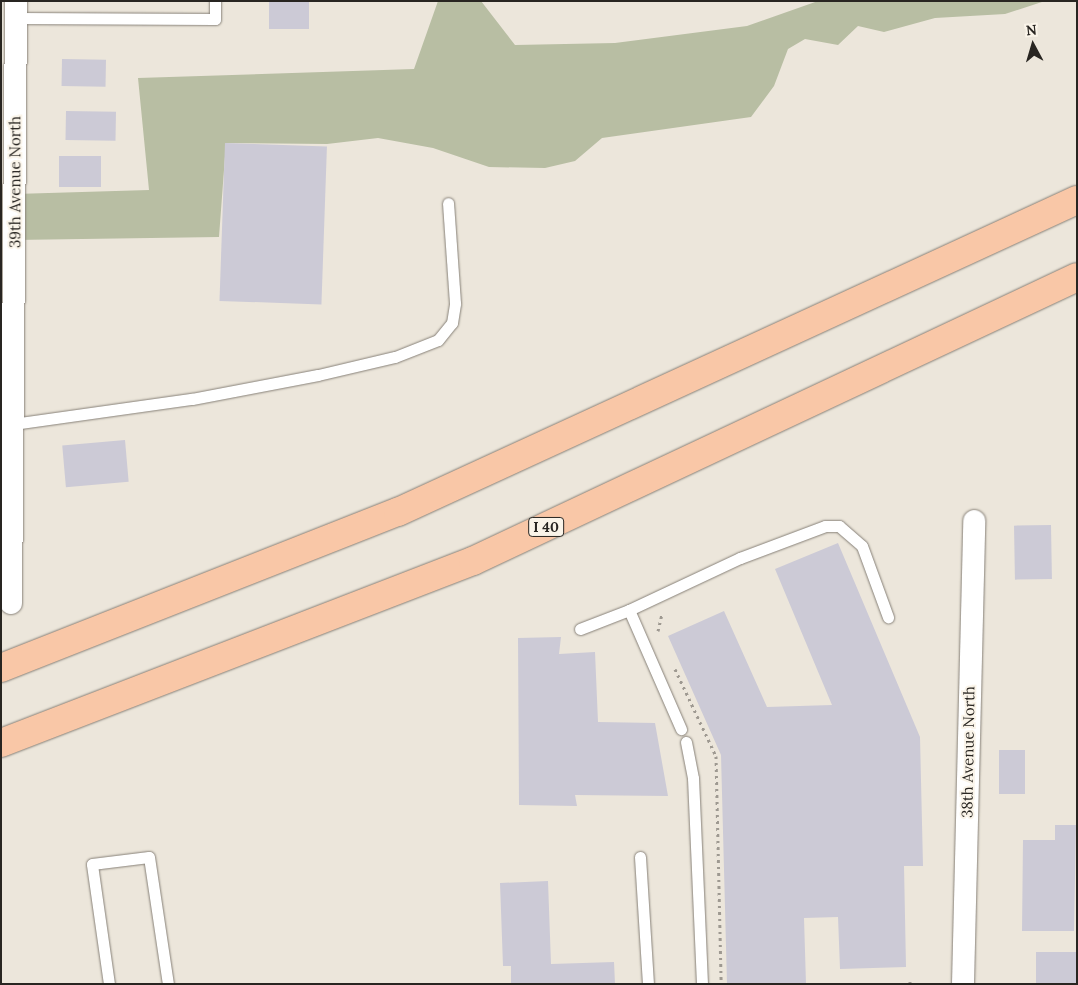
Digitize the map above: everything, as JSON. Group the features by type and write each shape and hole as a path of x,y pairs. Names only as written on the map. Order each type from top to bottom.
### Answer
{"highway":[{"path":"1050,213 1077,195"},
{"path":"1,668 398,512 1077,200"},
{"name":"I 40","path":"1,743 473,561 1077,278"}],"street":[{"name":"39th Avenue North","path":"11,603 9,432 16,10"},
{"name":"38th Avenue North","path":"963,984 974,521"}],"lane":[{"path":"16,10 215,19 214,1"},
{"path":"9,432 318,375 396,357 438,340 452,324 455,303 448,203"},
{"path":"580,629 629,610 805,530 832,526 851,534 862,546 888,617"},
{"path":"629,610 680,729"},
{"path":"686,742 693,778 702,984"},
{"path":"108,984 92,864 149,857 168,984"},
{"path":"640,857 648,984"}],"green space":[{"path":"438,1 481,1 515,45 615,43 747,26 818,1 1045,1 1005,14 935,18 884,32 858,26 838,45 805,39 788,49 774,86 751,117 602,138 575,161 545,168 489,167 433,148 378,138 327,144 226,143 219,237 14,240 15,194 149,190 138,78 414,69"}],"building":[{"path":"269,1 309,1 309,29 269,29"},
{"path":"62,59 106,60 106,87 62,86"},
{"path":"66,111 116,112 115,141 65,140"},
{"path":"225,143 327,147 321,304 219,301"},
{"path":"59,156 101,156 101,187 59,187"},
{"path":"125,440 129,482 66,487 62,445"},
{"path":"1051,525 1052,579 1015,580 1014,526"},
{"path":"838,543 920,737 923,866 904,866 906,967 840,969 838,917 804,918 806,984 727,984 721,755 668,636 724,611 767,707 832,705 775,569"},
{"path":"561,637 559,654 595,652 598,722 655,723 668,796 575,795 577,806 519,805 518,638"},
{"path":"999,750 1025,750 1025,794 999,794"},
{"path":"1055,825 1076,825 1074,931 1022,931 1023,840 1055,840"},
{"path":"548,881 551,964 614,962 615,984 511,984 511,966 503,966 500,883"},
{"path":"1036,952 1077,952 1077,984 1036,984"}]}
